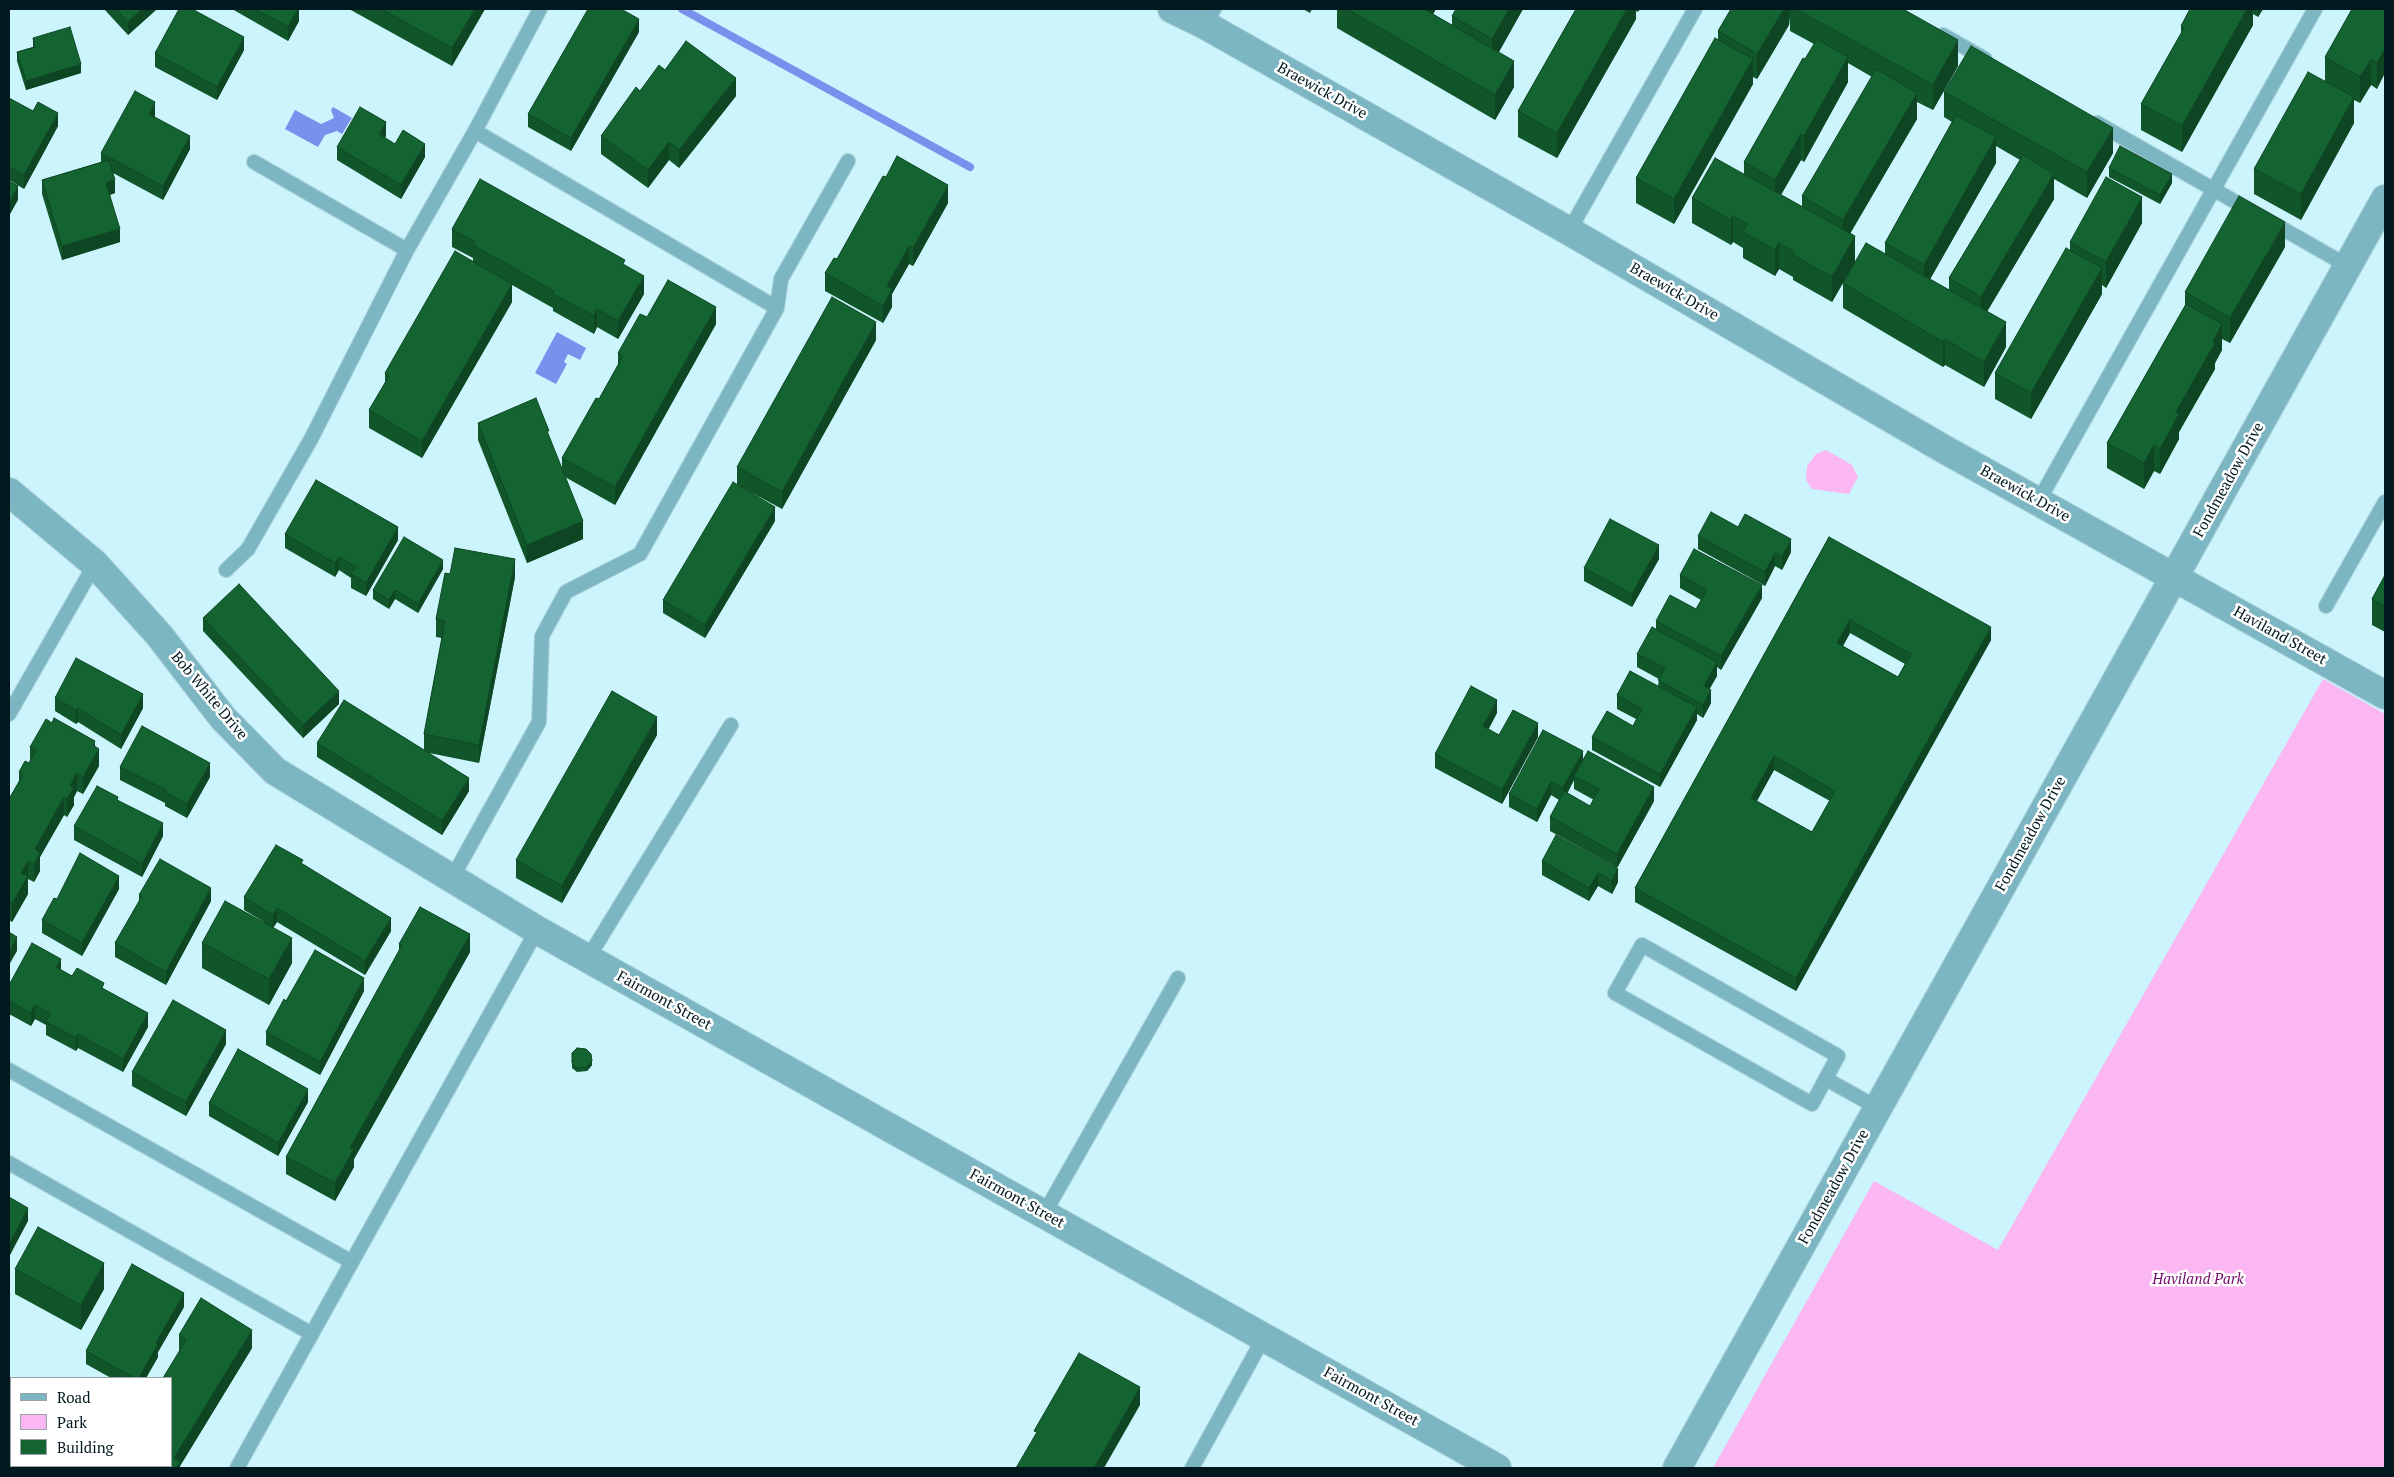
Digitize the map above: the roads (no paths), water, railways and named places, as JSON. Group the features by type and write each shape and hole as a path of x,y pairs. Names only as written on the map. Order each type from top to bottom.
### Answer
{"street":[{"name":"Braewick Drive","path":"1172,9 1210,17 1569,230 2038,502 2175,576"},
{"name":"Fondmeadow Drive","path":"1677,1468 2348,266 2383,207"},
{"name":"Bob White Drive","path":"9,492 95,564 159,635 223,718 275,771 538,930"},
{"name":"Haviland Street","path":"2175,576 2385,695"},
{"name":"Fairmont Street","path":"538,930 1497,1468"}],"lane":[{"path":"226,570 248,549 306,447 407,250 475,131 540,9"},
{"path":"1569,230 1695,9"},
{"path":"2038,502 2315,9"},
{"path":"1931,28 2000,67"},
{"path":"2085,116 2348,266"},
{"path":"475,131 777,308"},
{"path":"452,878 539,722 542,636 566,592 640,554 777,308 781,279 848,161"},
{"path":"254,162 407,250"},
{"path":"2326,606 2385,502"},
{"path":"9,714 95,564"},
{"path":"588,958 730,726"},
{"path":"237,1468 538,930"},
{"path":"1642,945 1838,1056 1826,1079 1812,1104 1615,993 1642,945"},
{"path":"1044,1214 1178,978"},
{"path":"9,1070 352,1262"},
{"path":"1826,1079 1878,1108"},
{"path":"9,1163 312,1334"},
{"path":"1192,1468 1264,1337"}],"water":[{"path":"333,107 352,118 342,134 337,131 325,135 318,147 285,129 295,110 321,124 334,118 331,110"},
{"path":"557,332 586,348 580,360 568,354 564,362 567,364 556,384 535,373"}],"waterway":[{"path":"682,9 970,167"}],"park label":[{"name":"Haviland Park","path":"2198,1280"}]}
